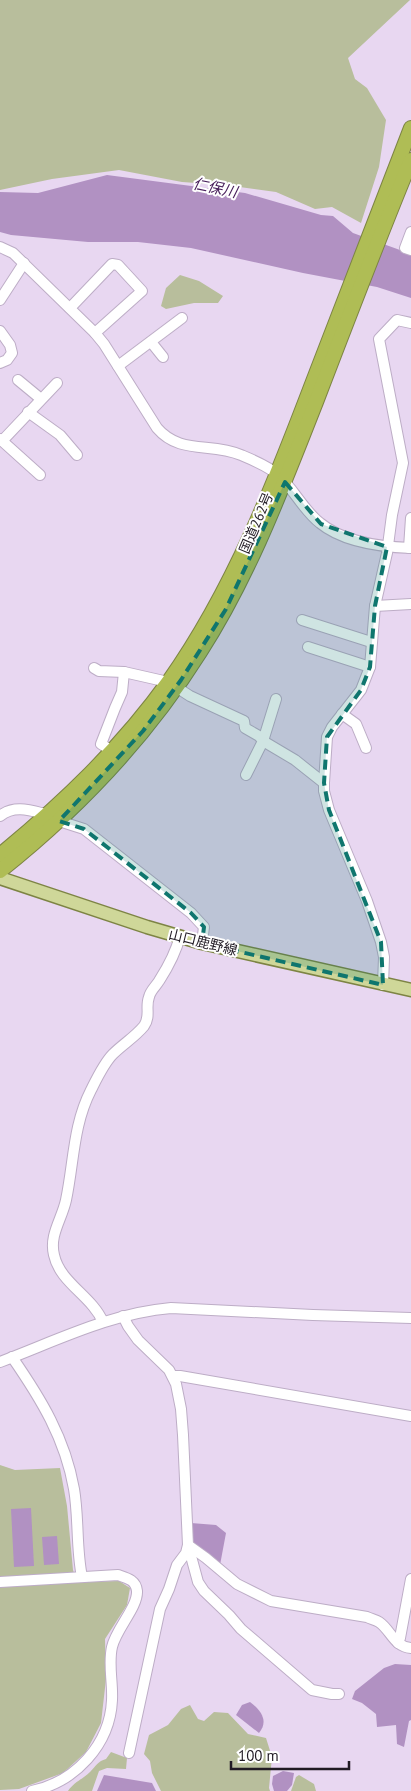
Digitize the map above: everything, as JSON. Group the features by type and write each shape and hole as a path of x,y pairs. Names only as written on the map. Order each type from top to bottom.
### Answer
{"highway":[{"name":"国道262号","path":"0,855 54,818 201,652 241,580 375,233 411,128"},
{"name":"国道262号","path":"375,233 411,160"},
{"name":"国道262号","path":"0,871 54,818 122,756 172,685"}],"main road":[{"name":"山口鹿野線","path":"0,878 138,924 202,943 411,990"}],"street":[{"path":"411,232 405,248 411,250"},
{"path":"0,247 13,253 95,333 165,438 189,446 228,450 256,462 281,478 312,516 322,524 329,529 372,545 410,548 411,518"},
{"path":"0,300 24,263"},
{"path":"70,308 112,264 118,265 142,290 95,333"},
{"path":"118,366 182,318"},
{"path":"382,985 384,957 381,942 368,901 329,810 324,791 325,745 332,727 361,690 370,667 375,606 403,463 379,339 397,320 411,323"},
{"path":"0,331 10,345 12,353 7,360 0,363"},
{"path":"151,342 163,357"},
{"path":"18,380 41,399"},
{"path":"40,475 1,440 57,383"},
{"path":"28,412 60,435 77,455"},
{"path":"375,606 411,604"},
{"path":"302,620 371,642"},
{"path":"308,647 370,667"},
{"path":"94,668 99,671 124,672 172,685 196,699 244,721 245,728 295,760 324,783"},
{"path":"112,751 101,744 122,692 124,672"},
{"path":"246,775 263,741 276,699"},
{"path":"342,714 356,724 366,748"},
{"path":"0,816 20,808 84,829 191,913 204,927 202,943"},
{"path":"103,1322 100,1314 90,1301 59,1268 54,1256 53,1235 63,1213 75,1134 84,1106 91,1090 112,1055 145,1024 149,1012 147,1004 149,995 170,962 180,936"},
{"path":"0,1362 103,1322 148,1310 171,1308 411,1318"},
{"path":"123,1316 138,1340 169,1370 172,1376 181,1409 188,1545 198,1582 204,1591 229,1614 241,1629 312,1690 339,1694"},
{"path":"12,1357 33,1387 58,1432 74,1490 77,1541 82,1577"},
{"path":"172,1376 411,1416"},
{"path":"188,1545 246,1590 271,1601 367,1617 380,1623 398,1643 411,1648"},
{"path":"129,1753 160,1609 177,1565 186,1552 188,1545"},
{"path":"0,1582 118,1576 128,1578 133,1582 137,1594 117,1633 111,1651 112,1684 109,1718 100,1742 91,1755 74,1772 57,1783 32,1791"},
{"path":"398,1643 411,1579"}],"highlighted area":[{"path":"285,482 321,524 387,547 375,606 370,667 361,690 327,737 324,783 329,810 381,942 383,985 202,943 204,927 191,913 84,829 59,821 143,731 181,680 226,609"}],"green space":[{"path":"0,0 410,0 348,58 355,79 367,88 386,120 379,167 361,223 332,207 315,209 276,192 225,185 182,182 119,170 52,179 0,190"},
{"path":"180,275 199,281 223,296 218,303 194,303 166,309 161,306 166,288"},
{"path":"0,1465 15,1470 60,1468 67,1506 73,1570 77,1582 119,1581 130,1588 127,1605 105,1639 106,1679 101,1723 86,1752 63,1773 19,1789 0,1790"},
{"path":"190,1705 198,1719 204,1721 214,1712 228,1713 248,1734 266,1738 272,1757 270,1791 161,1791 152,1773 150,1761 144,1754 149,1735 168,1725 181,1709"},
{"path":"111,1752 127,1758 126,1769 107,1768 99,1771 92,1791 68,1791 99,1762 106,1759"},
{"path":"299,1775 314,1784 316,1791 291,1791 296,1777"}],"shaded area":[{"path":"107,175 245,193 321,215 333,216 353,233 411,254 411,298 377,287 191,248 138,242 88,242 11,235 0,232 0,192 38,193"},
{"path":"31,1508 34,1566 14,1567 11,1509"},
{"path":"191,1523 216,1525 226,1533 220,1565 194,1545"},
{"path":"57,1536 59,1564 44,1565 42,1537"},
{"path":"395,1664 411,1665 411,1720 409,1721 404,1747 397,1744 396,1725 377,1727 376,1714 362,1703 352,1699 355,1691 384,1668"},
{"path":"250,1702 262,1716 263,1724 259,1733 236,1715 242,1705"},
{"path":"283,1771 294,1773 292,1785 287,1791 274,1791 272,1784 273,1776"},
{"path":"104,1775 152,1783 156,1791 97,1791"}],"water label":[{"name":"仁保川","path":"215,188"}]}
